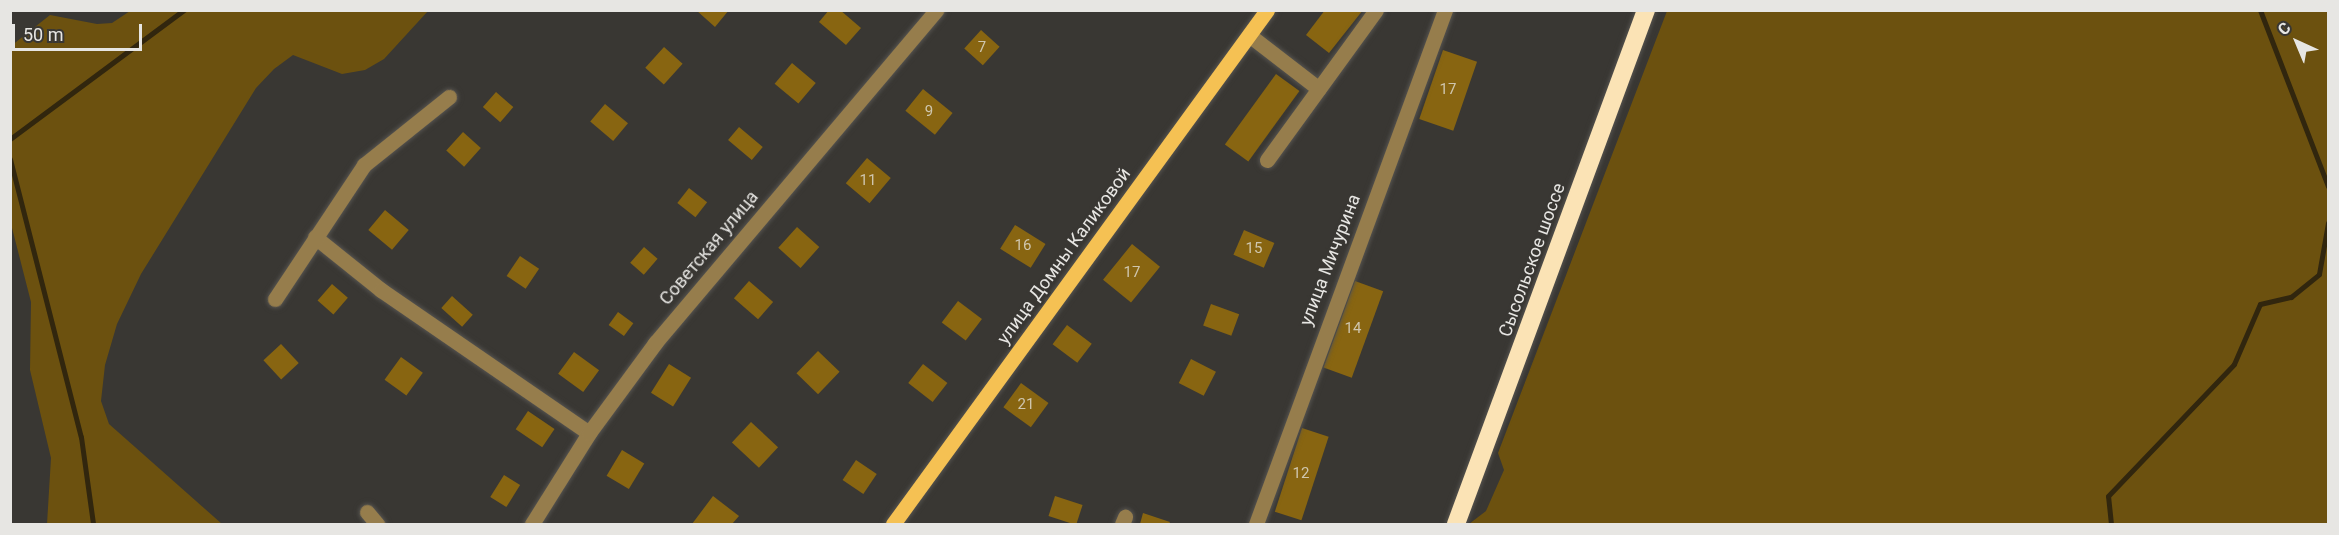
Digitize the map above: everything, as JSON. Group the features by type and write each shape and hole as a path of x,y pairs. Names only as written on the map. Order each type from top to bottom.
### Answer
{"highway":[{"name":"Сысольское шоссе","path":"1456,525 1646,10"}],"main road":[{"name":"улица Домны Каликовой","path":"893,525 1267,10"}],"street":[{"name":"Советская улица","path":"532,525 589,434 655,343 936,10"},
{"path":"1267,160 1376,10"},
{"name":"улица Мичурина","path":"1256,525 1445,10"},
{"path":"1249,35 1319,89"},
{"path":"274,299 364,165 449,97"},
{"path":"315,237 389,297 589,434"},
{"path":"367,512 377,525"}],"shaded area":[{"path":"130,11 428,11 384,59 365,70 342,74 293,55 274,69 256,88 141,274 117,324 105,365 101,401 109,424 222,524 47,524 51,458 30,370 31,302 11,224 11,46 50,15 97,24 112,23"},
{"path":"1667,11 2328,11 2328,524 1469,524 1486,511 1504,470 1498,453"}],"building":[{"path":"696,10 729,10 715,27"},
{"path":"829,10 840,10 861,28 846,45 819,22"},
{"path":"1325,10 1363,10 1329,53 1306,35"},
{"path":"981,30 1000,47 983,65 964,49"},
{"path":"664,47 683,64 664,85 645,68"},
{"path":"1443,50 1477,62 1453,131 1419,119"},
{"path":"792,63 816,83 798,104 775,84"},
{"path":"1276,74 1299,91 1248,161 1225,144"},
{"path":"923,89 953,113 935,135 905,111"},
{"path":"496,92 513,107 500,122 483,107"},
{"path":"605,104 628,123 613,141 590,122"},
{"path":"739,127 763,147 752,160 728,140"},
{"path":"463,132 481,148 464,167 446,151"},
{"path":"867,158 891,178 870,203 846,183"},
{"path":"689,188 707,202 695,217 677,203"},
{"path":"385,210 409,230 392,250 368,230"},
{"path":"1015,225 1046,244 1031,268 1000,249"},
{"path":"797,227 819,247 801,268 778,248"},
{"path":"1244,230 1274,243 1264,268 1233,255"},
{"path":"1132,244 1160,267 1131,302 1103,280"},
{"path":"644,247 658,259 644,275 630,263"},
{"path":"520,256 539,269 526,289 507,276"},
{"path":"749,281 773,302 758,319 734,298"},
{"path":"1355,281 1383,291 1352,378 1324,367"},
{"path":"332,284 348,298 333,314 318,301"},
{"path":"452,296 473,315 462,327 441,308"},
{"path":"958,301 982,319 966,341 942,323"},
{"path":"1211,304 1239,314 1231,336 1203,326"},
{"path":"618,312 633,323 624,336 609,325"},
{"path":"1067,325 1092,344 1077,363 1053,344"},
{"path":"281,344 299,363 281,379 263,360"},
{"path":"818,351 840,372 818,394 796,373"},
{"path":"574,352 599,370 583,392 558,374"},
{"path":"401,357 423,373 406,396 385,380"},
{"path":"1191,359 1216,372 1204,396 1179,383"},
{"path":"669,364 691,378 673,407 651,393"},
{"path":"923,364 947,383 933,402 908,383"},
{"path":"1021,383 1049,403 1031,427 1003,407"},
{"path":"528,411 555,429 542,447 516,429"},
{"path":"751,422 778,447 759,468 732,442"},
{"path":"1302,428 1329,437 1301,520 1275,512"},
{"path":"622,450 644,463 629,489 607,476"},
{"path":"856,460 877,474 863,494 843,480"},
{"path":"504,475 520,485 506,507 490,497"},
{"path":"713,496 739,516 732,524 692,524"},
{"path":"1055,496 1083,505 1076,524 1049,516"},
{"path":"1143,513 1170,522 1169,524 1140,524"}],"waterway":[{"path":"10,139 184,10"},
{"path":"2260,10 2328,186"},
{"path":"10,159 81,437 93,524"},
{"path":"2111,524 2108,496 2234,364 2260,304 2291,297 2319,274 2328,223"}]}
